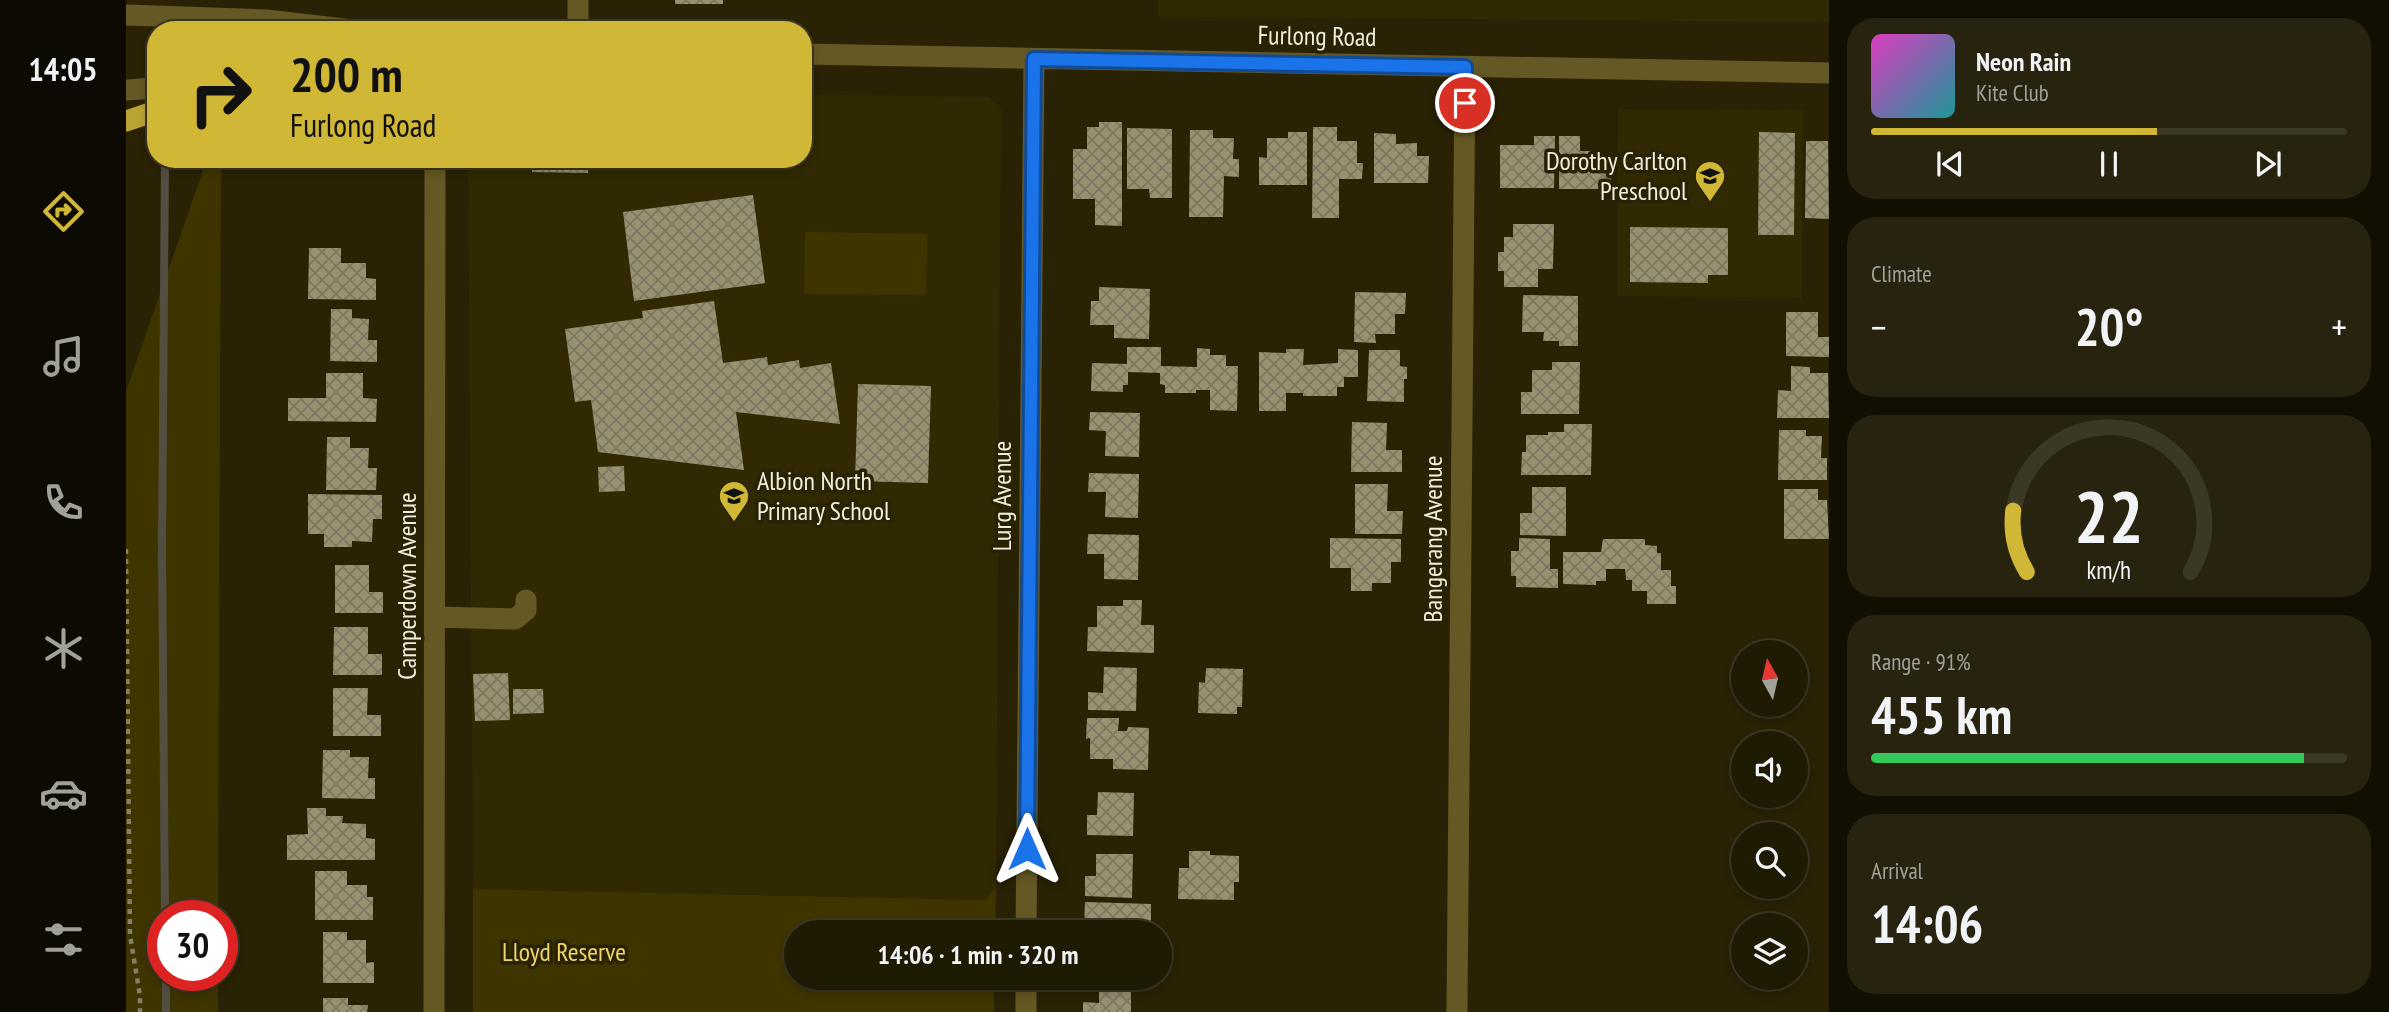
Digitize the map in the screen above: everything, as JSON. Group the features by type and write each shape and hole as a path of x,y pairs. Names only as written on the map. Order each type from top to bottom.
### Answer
{"highway":[{"path":"126,121 147,114"}],"street":[{"path":"578,0 578,21"},
{"path":"126,15 276,21"},
{"name":"Furlong Road","path":"812,54 1829,73"},
{"name":"Lurg Avenue","path":"1026,920 1034,59"},
{"name":"Bangerang Avenue","path":"1457,1012 1465,67"},
{"path":"126,90 147,89"},
{"name":"Camperdown Avenue","path":"434,1012 435,168"},
{"path":"435,617 515,619 526,610 526,600"},
{"path":"1026,990 1026,1012"}],"path":[{"path":"126,549 130,935 140,1012"}],"shaded area":[{"path":"1158,0 1829,0 1829,22 1158,17"},
{"name":"Albion North Primary School","path":"812,94 989,97 1001,108 996,887 985,900 473,889 468,168 812,168"},
{"name":"Dorothy Carlton Preschool","path":"1618,109 1803,110 1802,298 1617,296"}],"green space":[{"path":"204,168 221,168 218,900 147,900 147,991 218,991 218,1012 126,1012 126,391"},
{"path":"805,232 927,234 926,295 804,294"},
{"name":"Lloyd Reserve","path":"996,887 995,920 784,920 784,990 994,990 994,1012 473,1012 473,889 985,900"}],"building":[{"path":"675,0 723,0 723,4 675,4"},
{"path":"1099,122 1122,122 1122,226 1095,225 1095,199 1073,199 1073,149 1087,149 1087,127 1099,127"},
{"path":"1313,127 1337,127 1337,141 1357,141 1357,163 1363,163 1362,179 1339,179 1339,218 1312,218"},
{"path":"1127,128 1172,129 1172,198 1150,198 1149,189 1127,189"},
{"path":"1190,130 1213,130 1213,138 1234,138 1233,159 1239,159 1239,177 1224,176 1223,217 1189,217"},
{"path":"1288,132 1307,132 1307,185 1259,185 1259,157 1267,158 1267,138 1288,138"},
{"path":"1759,132 1795,133 1794,235 1758,235"},
{"path":"1374,133 1396,134 1396,144 1417,143 1417,156 1429,156 1428,183 1374,183"},
{"path":"1534,136 1555,136 1554,188 1500,188 1500,145 1534,145"},
{"path":"1559,136 1580,136 1580,151 1598,151 1598,167 1611,167 1611,189 1559,189"},
{"path":"1806,141 1828,141 1829,219 1805,218"},
{"path":"532,168 588,168 588,173 532,172"},
{"path":"753,195 765,283 634,301 623,212"},
{"path":"1513,224 1554,224 1553,269 1538,269 1538,287 1504,287 1504,271 1498,271 1498,252 1504,252 1504,237 1513,237"},
{"path":"1630,227 1728,228 1728,275 1708,275 1708,283 1630,282"},
{"path":"309,248 341,248 341,263 366,263 366,278 376,279 376,300 308,299"},
{"path":"1099,287 1150,289 1149,339 1114,338 1114,325 1090,325 1091,301 1099,301"},
{"path":"1355,292 1406,293 1405,314 1395,314 1395,334 1375,334 1376,343 1354,342"},
{"path":"1523,295 1578,296 1578,346 1559,346 1559,341 1543,341 1544,332 1522,332"},
{"path":"714,301 723,363 767,357 768,365 799,360 800,368 831,363 840,424 736,412 744,470 598,452 591,400 575,402 565,329 643,318 642,311"},
{"path":"331,309 352,309 352,318 369,319 368,340 377,340 377,362 330,361"},
{"path":"1786,312 1818,312 1818,337 1829,337 1829,357 1786,356"},
{"path":"1127,347 1161,347 1161,366 1197,367 1197,348 1210,349 1210,355 1226,355 1226,366 1238,366 1237,411 1210,410 1210,390 1165,393 1165,385 1160,384 1160,373 1128,372 1128,385 1123,385 1123,392 1091,391 1092,363 1127,364"},
{"path":"1286,349 1304,349 1303,365 1338,363 1338,349 1358,350 1358,377 1344,377 1344,387 1337,387 1337,396 1286,393 1286,411 1259,411 1259,352 1286,353"},
{"path":"1369,350 1400,350 1400,366 1407,367 1404,402 1367,401"},
{"path":"1552,362 1580,362 1579,414 1521,414 1521,392 1532,392 1532,370 1552,370"},
{"path":"1791,366 1810,367 1810,373 1828,373 1829,418 1777,418 1778,390 1791,391"},
{"path":"326,373 363,373 363,398 377,399 376,422 288,421 288,398 326,398"},
{"path":"858,384 931,386 928,483 855,481"},
{"path":"1090,412 1140,413 1139,457 1105,456 1106,431 1089,430"},
{"path":"1352,422 1387,423 1386,450 1402,450 1402,472 1351,472"},
{"path":"1564,424 1592,424 1591,475 1521,475 1522,452 1526,452 1526,435 1564,432"},
{"path":"1779,430 1806,430 1806,436 1822,436 1821,458 1827,458 1827,480 1778,480"},
{"path":"327,437 350,437 350,448 369,448 368,468 377,468 376,490 326,490"},
{"path":"624,466 625,491 599,492 598,467"},
{"path":"1089,473 1139,474 1138,518 1105,517 1106,492 1088,492"},
{"path":"1355,484 1388,484 1387,511 1403,511 1402,534 1355,534"},
{"path":"1532,487 1566,487 1566,536 1520,535 1520,513 1532,513"},
{"path":"1784,489 1818,489 1818,500 1827,500 1829,539 1784,539"},
{"path":"308,494 382,495 382,519 373,519 372,542 352,541 352,547 324,547 324,534 308,534"},
{"path":"1088,534 1139,535 1138,580 1104,579 1104,554 1087,554"},
{"path":"1330,538 1401,539 1401,562 1391,562 1391,583 1372,583 1372,591 1351,591 1351,568 1330,568"},
{"path":"1519,538 1550,539 1550,569 1558,569 1558,588 1516,587 1516,576 1511,576 1511,551 1519,551"},
{"path":"1603,539 1645,539 1645,545 1657,546 1657,553 1661,553 1661,570 1671,570 1671,586 1676,586 1676,604 1647,604 1647,591 1632,591 1632,580 1626,580 1625,569 1606,569 1606,581 1596,581 1596,585 1563,584 1563,552 1601,552"},
{"path":"335,565 369,565 369,592 383,592 383,613 335,613"},
{"path":"1123,600 1142,600 1141,625 1154,625 1154,653 1087,651 1088,627 1097,627 1097,606 1123,606"},
{"path":"334,627 368,627 368,654 382,654 382,675 333,675"},
{"path":"1104,667 1137,668 1136,711 1088,710 1088,692 1103,693"},
{"path":"1206,668 1243,669 1242,707 1237,707 1237,714 1198,713 1199,682 1205,683"},
{"path":"508,673 510,720 475,721 473,674"},
{"path":"333,688 368,688 367,715 381,715 381,736 333,736"},
{"path":"513,689 543,689 544,713 513,714"},
{"path":"1087,718 1119,718 1118,731 1127,731 1128,727 1149,728 1148,770 1113,769 1113,759 1090,759 1090,738 1086,739"},
{"path":"323,750 350,750 350,757 369,757 368,778 375,778 375,799 322,798"},
{"path":"1098,792 1134,793 1133,836 1087,835 1087,815 1097,815"},
{"path":"307,808 326,808 326,816 343,816 342,823 366,824 366,838 375,839 375,860 287,860 287,835 308,834"},
{"path":"1189,851 1239,856 1239,882 1234,882 1234,900 1178,899 1179,868 1189,868"},
{"path":"1096,854 1133,854 1132,898 1085,896 1085,876 1096,876"},
{"path":"315,871 347,871 347,885 367,885 367,897 373,897 373,920 315,920"},
{"path":"1085,902 1151,904 1151,920 1084,920"},
{"path":"323,932 347,932 347,940 366,940 366,963 374,962 374,983 323,983"},
{"path":"1099,990 1131,990 1131,1012 1083,1012 1083,1002 1099,1003"},
{"path":"323,998 348,998 348,1005 368,1005 367,1012 323,1012"}],"waterway":[{"path":"165,168 162,549 165,900"},
{"path":"166,991 166,1012"}],"place":[{"name":"Dorothy Carlton Preschool","path":"1710,203"},
{"name":"Albion North Primary School","path":"734,523"}],"route":[{"path":"1027,849 1034,59 1465,67 1465,103"}]}
